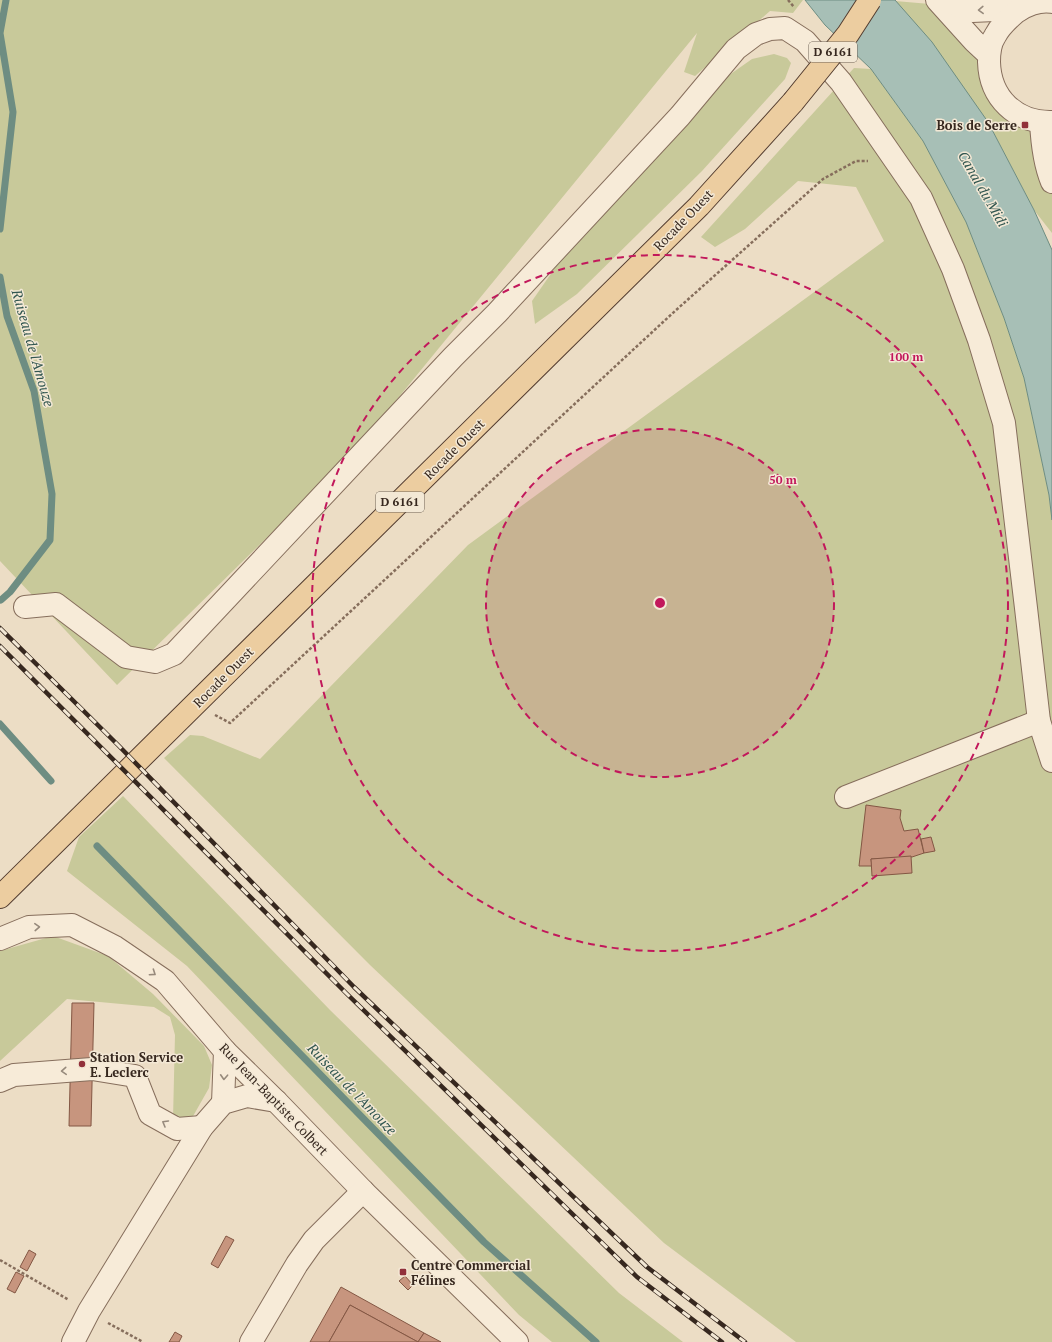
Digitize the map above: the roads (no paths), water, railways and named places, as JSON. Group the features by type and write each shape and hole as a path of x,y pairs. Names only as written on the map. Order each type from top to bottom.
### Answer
{"main road":[{"name":"Rocade Ouest","path":"0,897 693,211 793,102 848,34 870,0"}],"street":[{"path":"937,0 974,41 989,55"},
{"path":"944,0 972,11 1036,4"},
{"path":"1036,4 1005,21 994,37 989,55 989,74 996,92 1008,107 1023,117 1047,122 1042,142 1048,173 1052,182"},
{"path":"25,607 56,604 126,657 155,662 174,654 453,357 497,313 680,116 736,49 756,34 770,29 785,28 805,41 840,82 921,198 953,269 979,340 1004,424 1026,600 1039,721 1052,761"},
{"path":"846,796 1039,721"},
{"path":"0,887 23,874"},
{"name":"Rue Jean-Baptiste Colbert","path":"0,939 29,927 72,925 115,947 165,981 225,1052 276,1101 363,1191 517,1342"},
{"path":"222,1103 225,1052"},
{"path":"0,1081 14,1075 92,1069 135,1076 150,1114 177,1129 202,1127"},
{"path":"73,1342 88,1311 202,1127 222,1103 247,1096 276,1101"},
{"path":"251,1342 297,1264 314,1240 363,1191"}],"water":[{"name":"Canal du Midi","path":"805,0 895,0 932,42 988,122 1034,210 1052,250 1052,520 1049,495 1024,378 1004,318 966,222 923,141 871,69 825,25"}],"waterway":[{"name":"Ruiseau de l'Amouze","path":"0,229 13,112 0,33 6,0"},
{"name":"Ruiseau de l'Amouze","path":"0,277 7,316 34,391 52,494 50,540 10,592 1,600"},
{"name":"Ruiseau de l'Amouze","path":"0,724 51,781"},
{"name":"Ruiseau de l'Amouze","path":"97,846 484,1242 596,1342"}],"railway":[{"path":"0,628 118,745 354,987 647,1267 745,1342"},
{"path":"0,646 346,993 637,1277 722,1342"}],"place":[{"name":"Bois de Serre","path":"1025,125"},
{"name":"Station Service E. Leclerc","path":"82,1064"},
{"name":"Centre Commercial Félines","path":"403,1272"}]}
